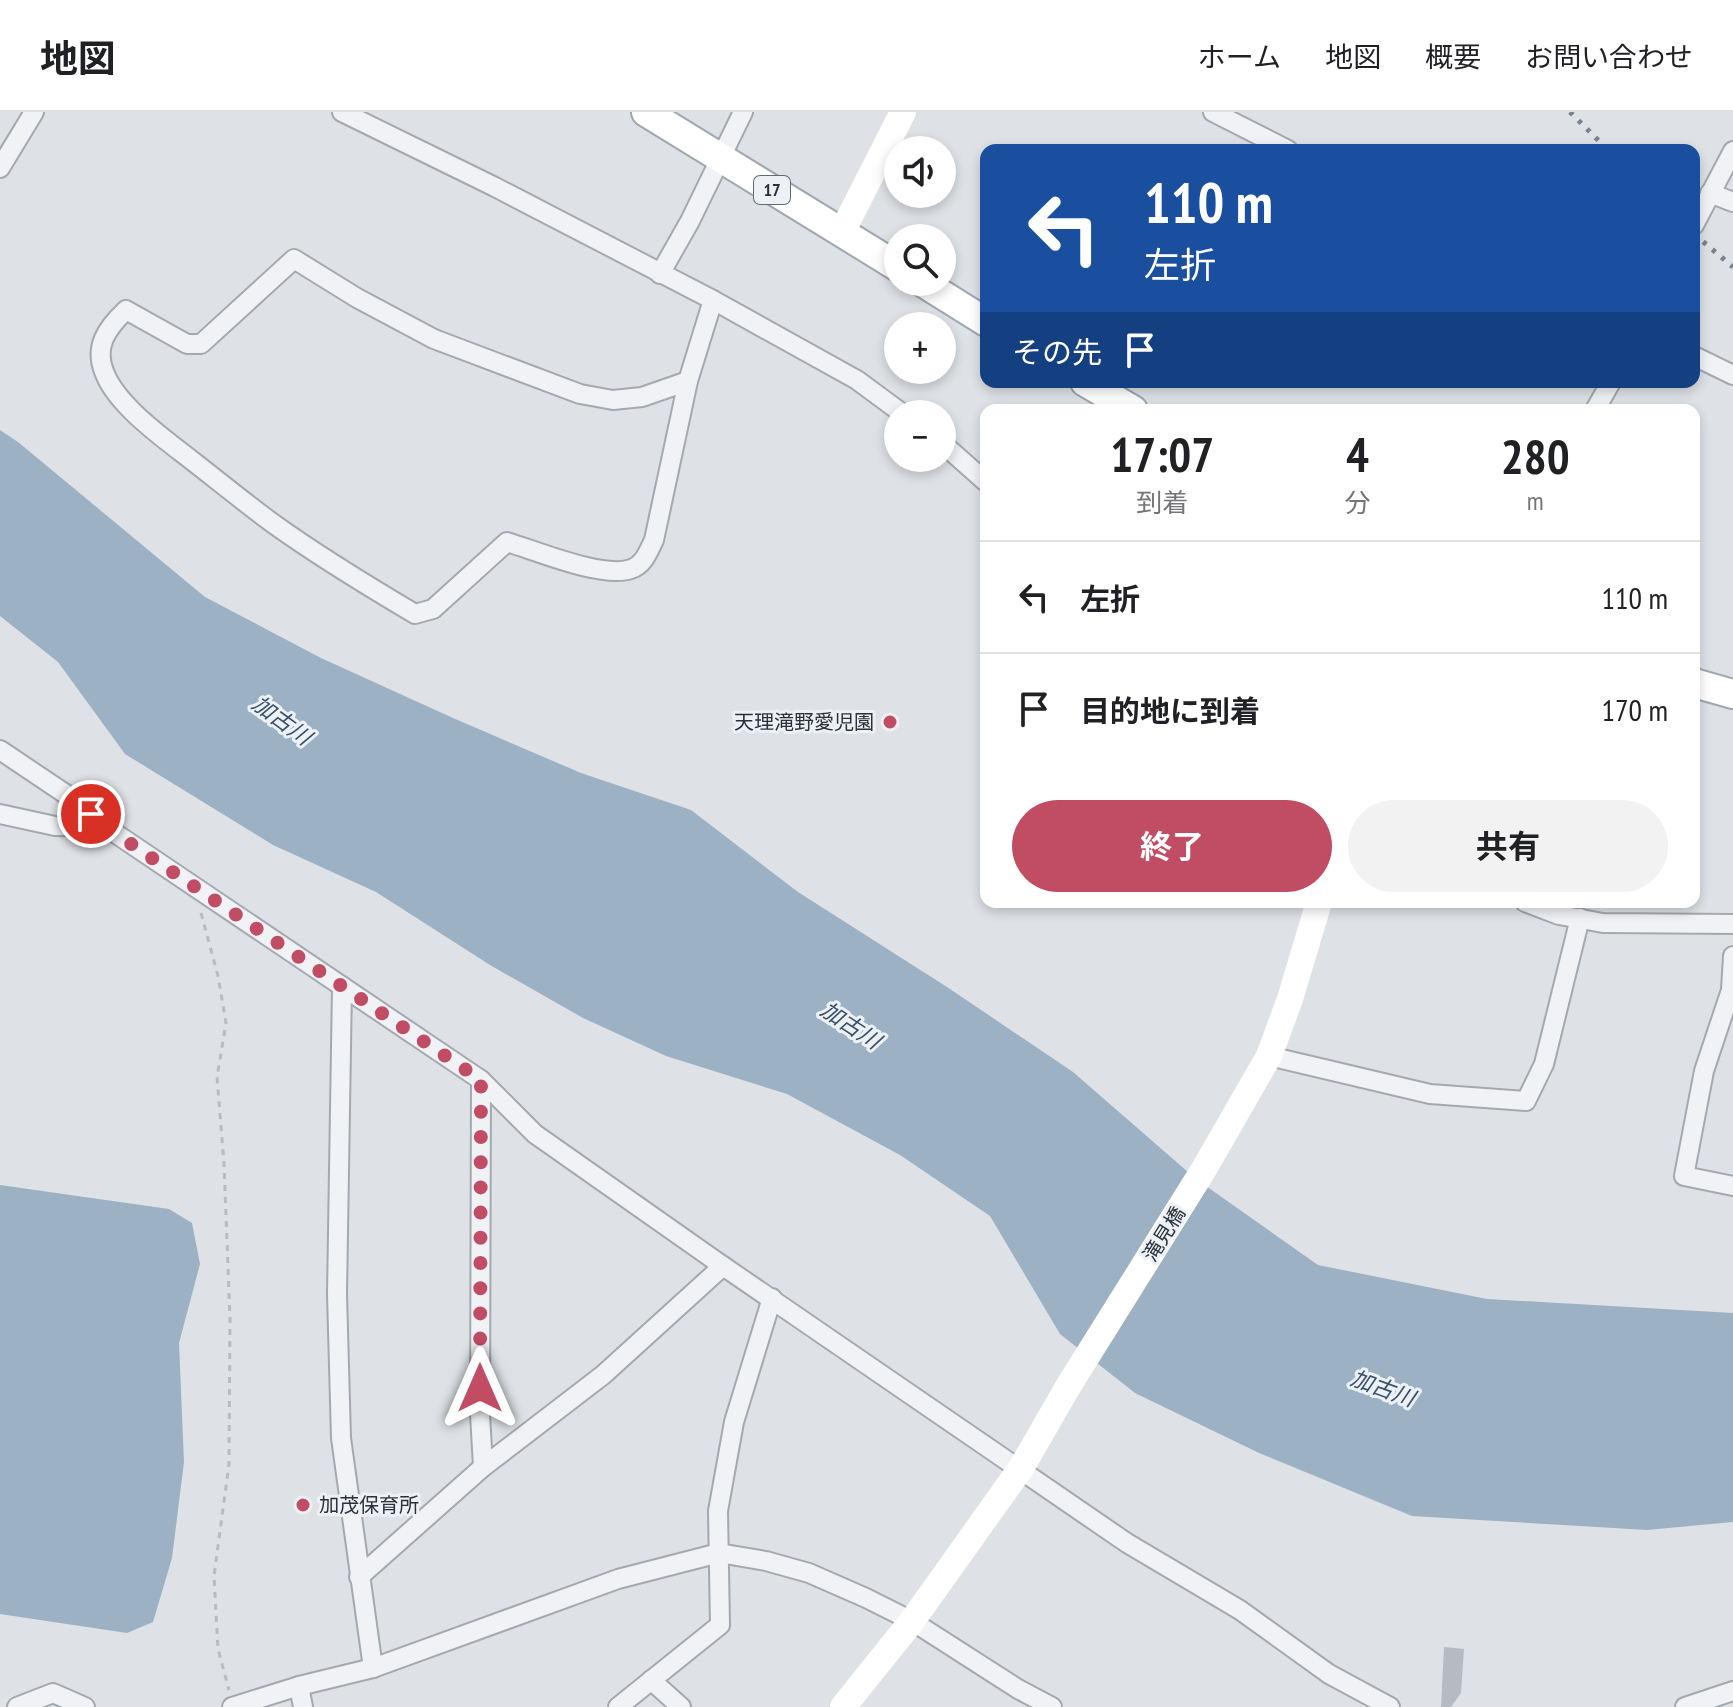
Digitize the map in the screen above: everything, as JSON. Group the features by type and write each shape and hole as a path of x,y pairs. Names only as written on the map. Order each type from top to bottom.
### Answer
{"main road":[{"name":"17","path":"646,112 884,258"},
{"path":"944,296 980,318"},
{"path":"1095,388 1123,404"},
{"path":"1700,685 1733,694"}],"street":[{"path":"0,168 34,112"},
{"path":"342,112 713,300 857,380 884,400"},
{"path":"660,274 690,221 743,112"},
{"path":"842,232 903,112"},
{"path":"1213,112 1276,144"},
{"path":"1700,213 1733,151"},
{"path":"1710,193 1733,202"},
{"path":"688,381 642,397 613,400 580,394 434,339 357,298 294,259 201,344 187,344 126,310 109,326 100,346 104,373 120,398 164,439 270,522 415,614 433,609 507,542 604,572 633,569 647,556 654,540 694,355 713,300"},
{"path":"1700,359 1733,375"},
{"path":"956,455 980,477"},
{"path":"0,750 76,801 106,827 481,1080 535,1134 723,1266 1127,1543 1240,1610 1329,1674 1390,1707"},
{"path":"0,814 55,826 106,827"},
{"name":"滝見橋","path":"843,1707 912,1621 1021,1468 1204,1169 1269,1056 1317,908"},
{"path":"1541,908 1559,915 1603,923 1733,924"},
{"path":"1269,1056 1430,1094 1526,1101 1544,1064 1580,918"},
{"path":"1733,956 1731,990 1704,1071 1684,1176 1733,1186"},
{"path":"342,986 337,1294 341,1438 373,1668"},
{"path":"481,1080 480,1414 483,1467"},
{"path":"359,1577 483,1467 603,1375 723,1266"},
{"path":"618,1707 720,1625 718,1511 734,1422 772,1298"},
{"path":"233,1707 299,1686 373,1668 618,1579 719,1553 809,1573 912,1621 1018,1689 1052,1707"},
{"path":"651,1680 681,1707"},
{"path":"299,1686 303,1707"},
{"path":"1685,1707 1733,1691"},
{"path":"17,1707 53,1693 85,1707"}],"path":[{"path":"193,886 218,976 226,1023 217,1077 230,1318 229,1464 214,1576 218,1649 233,1707"}],"water":[{"name":"加古川","path":"0,430 205,597 321,658 453,718 581,773 691,810 798,892 1073,1072 1196,1179 1318,1265 1487,1299 1733,1313 1733,1522 1647,1530 1412,1516 1259,1453 1135,1393 1060,1334 990,1216 900,1155 787,1094 666,1056 583,1018 490,965 376,892 273,845 125,754 58,662 0,616"},
{"path":"0,1185 169,1209 192,1223 200,1264 179,1343 184,1462 172,1558 153,1622 127,1633 0,1614"}],"building":[{"path":"1444,1647 1464,1649 1461,1693 1451,1707 1441,1707"}],"railway":[{"path":"1570,112 1602,144"},
{"path":"1700,239 1733,267"}],"place":[{"name":"天理滝野愛児園","path":"890,722"},
{"name":"加茂保育所","path":"303,1505"}],"route":[{"path":"91,814 481,1080 480,1388"}]}
